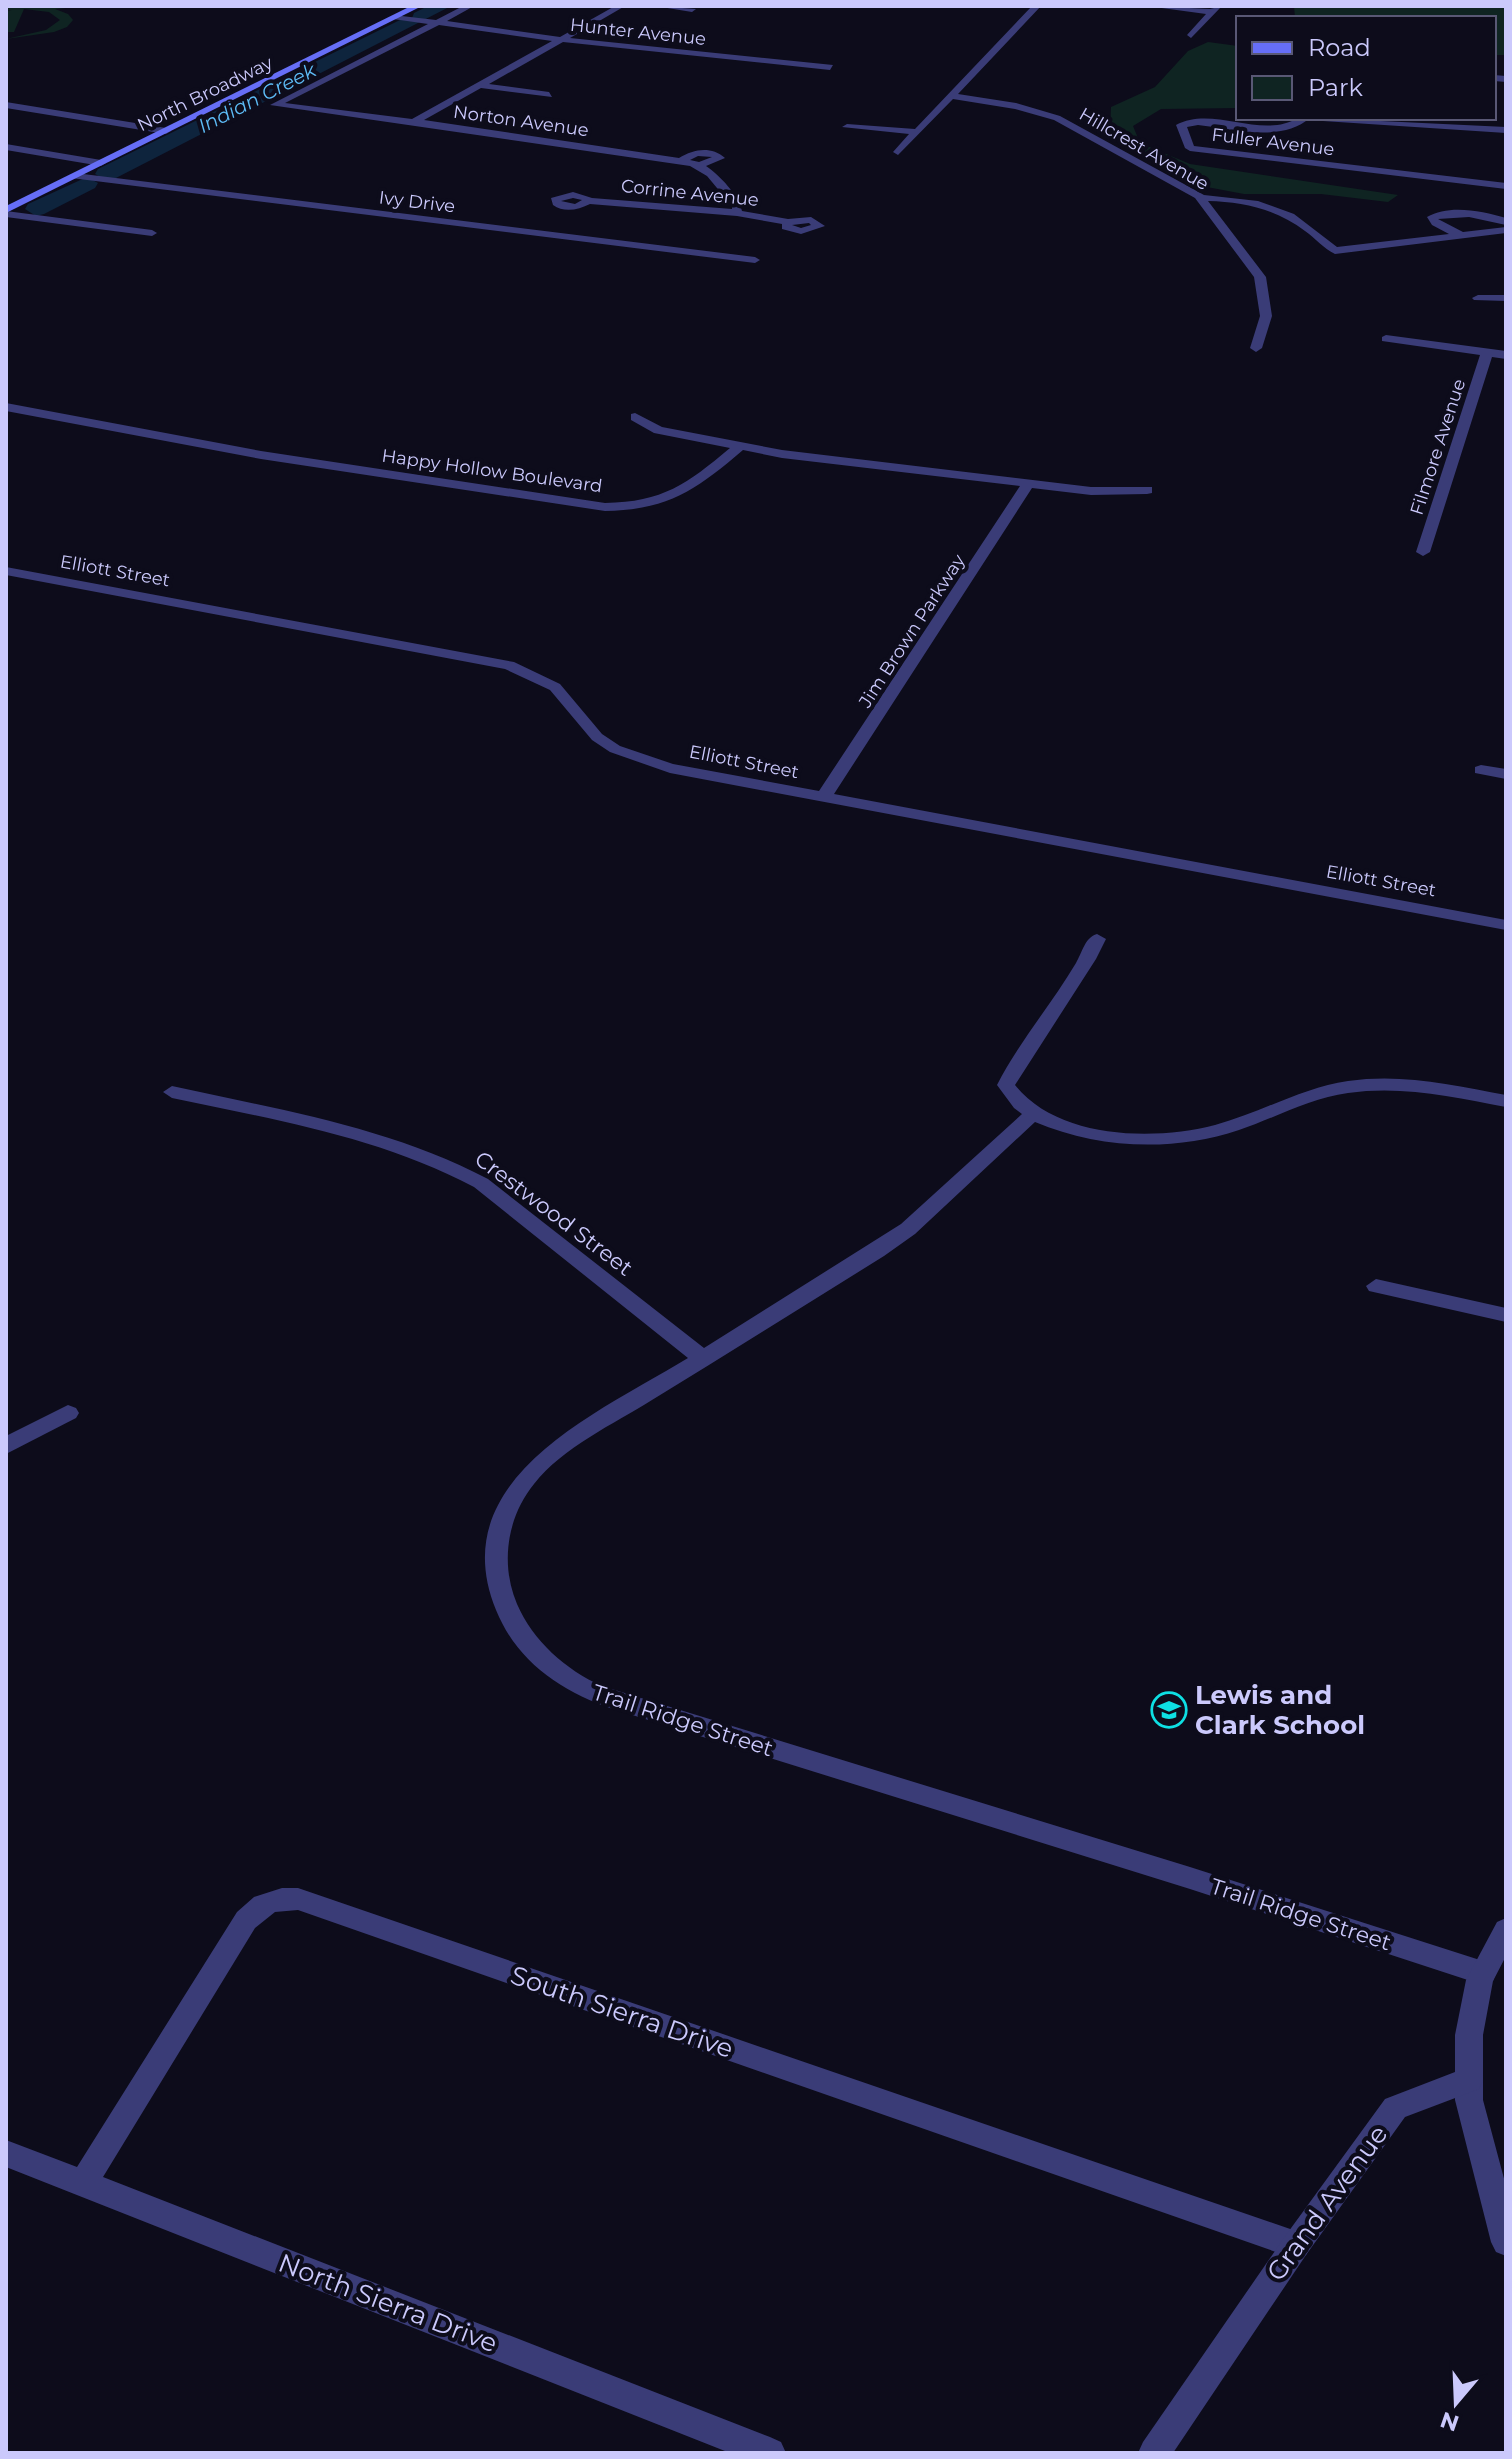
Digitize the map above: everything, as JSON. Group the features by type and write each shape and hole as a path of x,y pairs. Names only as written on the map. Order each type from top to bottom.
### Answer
{"main road":[{"name":"North Broadway","path":"6,212 418,6"}],"street":[{"name":"North Broadway","path":"275,105 470,6"},
{"path":"414,122 621,6"},
{"path":"659,6 692,9"},
{"path":"898,152 1037,6"},
{"path":"1151,6 1216,9"},
{"path":"1191,35 1216,9"},
{"name":"Hunter Avenue","path":"396,17 561,40 830,67"},
{"path":"480,85 549,95"},
{"name":"Hillcrest Avenue","path":"951,96 1016,106 1057,118 1201,198 1260,277 1266,316 1256,348"},
{"path":"6,105 166,131"},
{"name":"Norton Avenue","path":"275,105 414,122 700,165"},
{"name":"Fuller Avenue","path":"1302,120 1288,128 1276,130 1198,122 1181,125 1190,148 1499,198"},
{"path":"1350,120 1506,130"},
{"path":"1408,120 1444,127"},
{"path":"847,127 917,132"},
{"path":"6,147 101,163"},
{"path":"682,161 697,153 715,154 720,158 700,165 737,206 737,213"},
{"name":"Ivy Drive","path":"75,176 755,260"},
{"path":"1201,198 1238,198 1266,205 1306,227 1335,251 1506,230"},
{"path":"1462,236 1436,223 1432,217 1499,198 1506,222"},
{"name":"Corrine Avenue","path":"589,201 737,213 788,222"},
{"path":"6,212 152,233"},
{"path":"1478,298 1506,298"},
{"path":"1386,339 1506,355"},
{"name":"Filmore Avenue","path":"1423,552 1487,353"},
{"name":"Happy Hollow Boulevard","path":"6,407 273,457 605,507 640,506 670,499 691,487 740,446"},
{"path":"635,417 658,430 799,456 1091,491 1147,490"},
{"name":"Jim Brown Parkway","path":"823,798 1029,482"},
{"name":"Elliott Street","path":"6,571 509,665 555,687 597,737 628,755 670,768 1506,925"},
{"path":"1481,770 1506,774"},
{"path":"1097,939 1074,982 1016,1062 1006,1085 1011,1097 1033,1114 1076,1131 1134,1136 1179,1135 1210,1132 1250,1121 1313,1095 1365,1085 1420,1087 1506,1101"},
{"name":"Crestwood Street","path":"172,1092 398,1146 457,1169 481,1183 704,1359"},
{"name":"Trail Ridge Street","path":"1033,1114 908,1229 550,1455 526,1479 509,1503 496,1545 498,1589 510,1620 524,1641 547,1665 579,1686 1483,1973"},
{"path":"1376,1286 1506,1315"},
{"path":"6,1446 68,1413"},
{"name":"South Sierra Drive","path":"83,2183 246,1920 256,1908 276,1898 313,1904 1296,2245"},
{"path":"1506,1930 1483,1973 1469,2035 1469,2100 1506,2242"},
{"name":"Grand Avenue","path":"1154,2453 1296,2245 1395,2108 1469,2080"},
{"name":"North Sierra Drive","path":"6,2153 770,2453"}],"green space":[{"path":"87,6 55,9 68,14 73,20 67,27 6,39 46,30 60,20 49,12 24,9 14,32 6,32 6,11 12,10 6,10 6,7"},
{"path":"1294,6 1506,6 1506,55 1496,55 1496,16 1295,16"},
{"path":"1208,42 1236,46 1236,108 1161,109 1133,126 1140,143 1190,164 1398,195 1388,202 1321,194 1244,194 1191,184 1110,135 1111,107 1155,87 1188,51"}],"waterway":[{"name":"Indian Creek","path":"420,17 442,6"},
{"name":"Indian Creek","path":"106,174 408,23"},
{"name":"Indian Creek","path":"36,209 87,183"}],"place":[{"name":"Lewis and Clark School","path":"1169,1710"}]}
